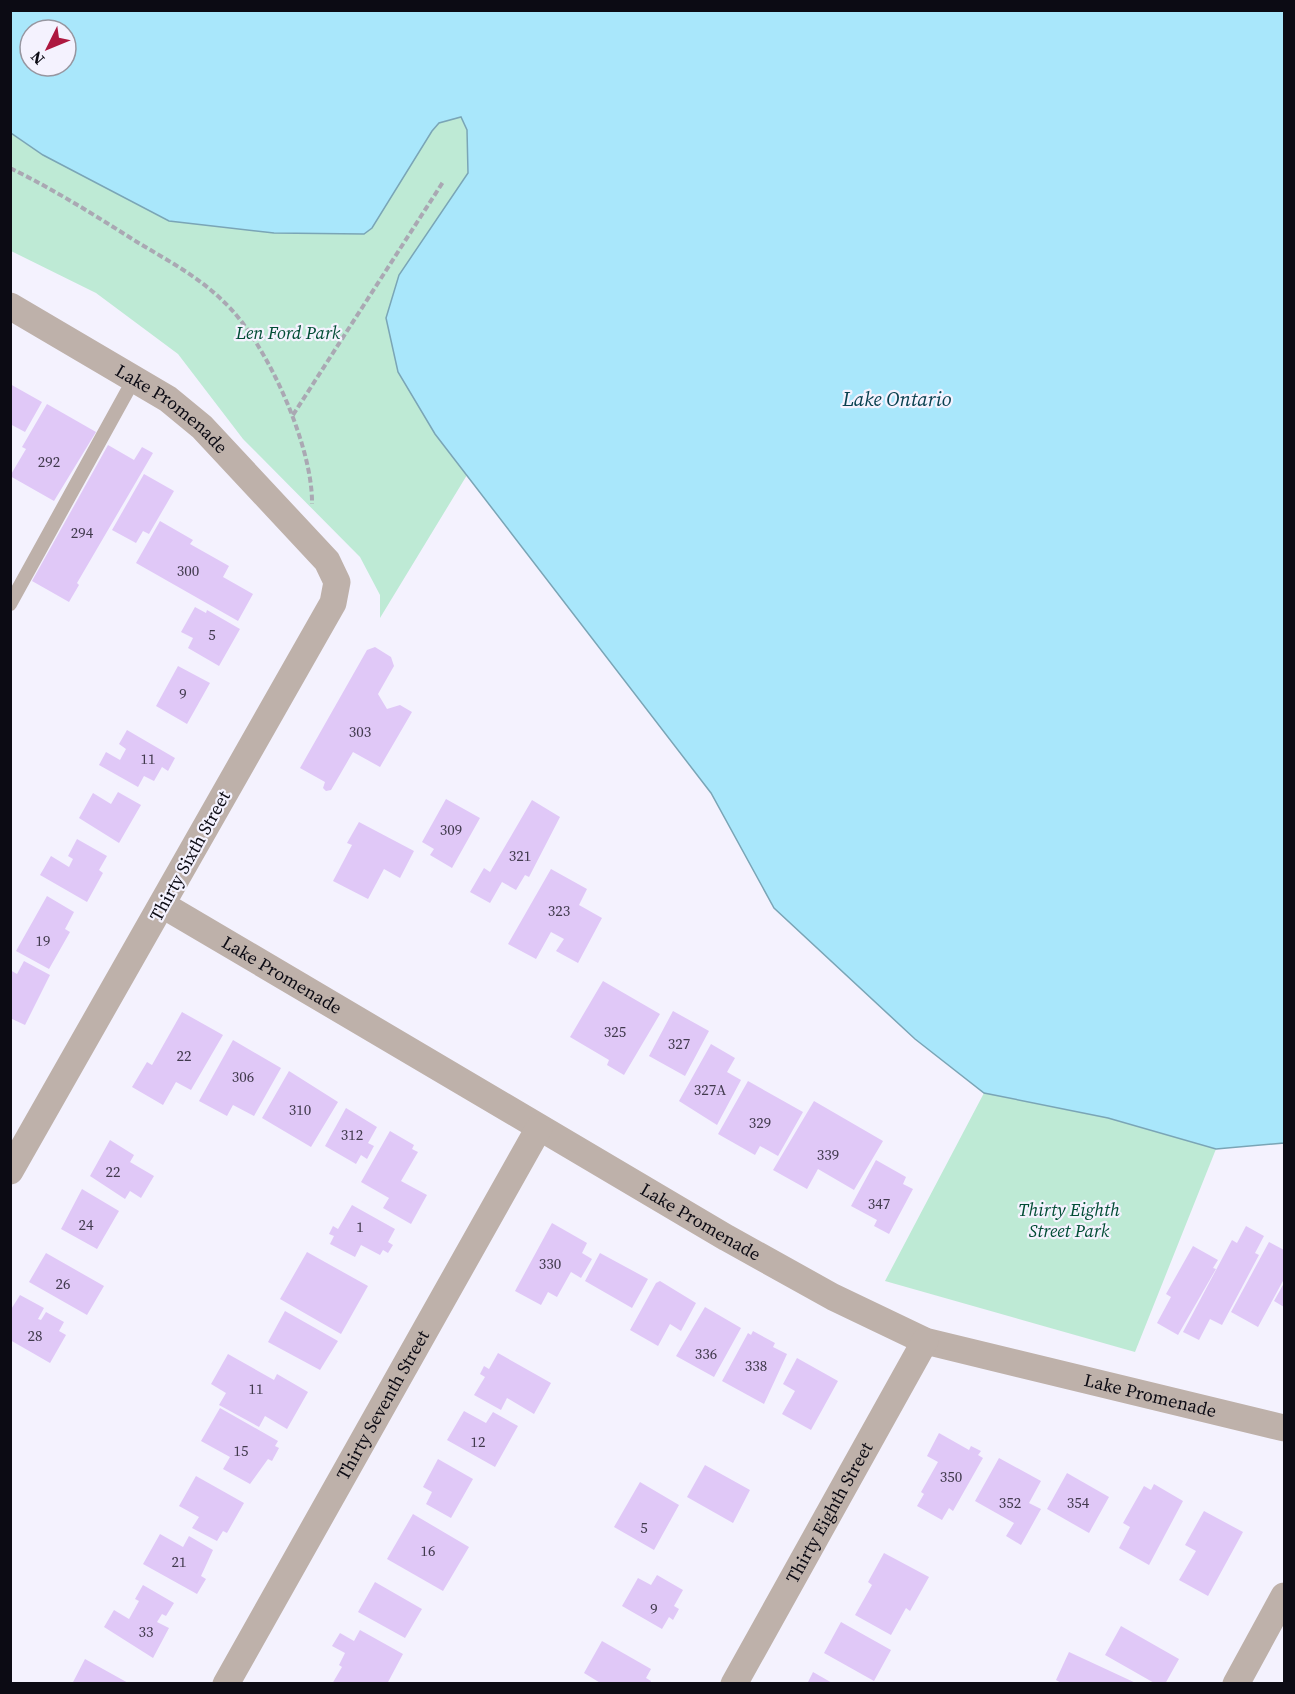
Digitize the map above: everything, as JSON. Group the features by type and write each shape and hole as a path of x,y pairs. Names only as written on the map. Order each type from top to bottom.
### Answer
{"street":[{"name":"Lake Promenade","path":"10,306 168,399 202,427 309,540"},
{"name":"Thirty Sixth Street","path":"10,1171 333,603 337,582 327,561 309,540"},
{"name":"Lake Promenade","path":"163,904 539,1128 824,1291 925,1341 1284,1428"},
{"name":"Thirty Seventh Street","path":"226,1683 539,1128"},
{"name":"Thirty Eighth Street","path":"734,1683 925,1341"},
{"path":"1236,1683 1284,1596"}],"lane":[{"path":"10,604 134,379"}],"path":[{"path":"10,168 49,187 192,276 225,302 253,336 293,416 312,488 309,540"},
{"path":"293,416 443,182"}],"green space":[{"name":"Len Ford Park","path":"461,116 467,130 468,173 399,275 435,434 467,475 380,618 380,595 360,557 243,439 178,354 96,293 11,251 10,133 43,155 169,221 364,234 372,228 432,131 439,123"},
{"name":"Thirty Eighth Street Park","path":"984,1093 1108,1118 1216,1149 1135,1352 885,1281"}],"water":[{"name":"Lake Ontario","path":"10,11 1284,11 1284,1143 1216,1149 1108,1118 984,1093 915,1039 774,908 711,793 435,434 398,372 386,318 399,275 468,173 467,130 461,117 439,123 432,131 372,228 364,234 274,233 169,221 43,155 11,133"}],"building":[{"path":"10,384 42,402 25,432 10,424"},
{"path":"47,404 96,432 54,501 10,476 26,449 22,447"},
{"path":"108,445 134,460 142,447 153,453 77,583 79,585 69,602 32,581"},
{"path":"144,474 174,491 149,534 143,531 136,543 112,530"},
{"path":"160,521 193,540 190,544 229,566 223,577 253,594 238,621 136,563"},
{"path":"195,607 206,613 207,610 240,629 219,666 188,648 193,638 181,632"},
{"path":"375,647 391,657 394,666 378,694 387,709 400,705 412,712 380,767 353,752 331,790 326,791 323,788 325,782 300,768 367,650"},
{"path":"178,666 210,683 187,724 156,706"},
{"path":"127,730 175,758 168,771 162,767 154,781 144,776 138,787 99,765 106,752 120,760 126,749 119,744"},
{"path":"118,792 141,805 119,843 79,818 93,793 111,804"},
{"path":"446,799 480,818 452,868 430,855 434,849 422,842"},
{"path":"532,800 560,817 529,877 525,875 516,890 502,882 490,903 470,892 484,868 490,872"},
{"path":"359,822 414,851 400,878 384,869 368,899 333,881 352,845 347,843"},
{"path":"77,839 107,856 99,870 103,873 87,902 40,875 51,856 69,867 73,859 68,856"},
{"path":"551,869 587,889 579,905 602,918 578,963 556,951 564,939 551,932 536,959 508,944"},
{"path":"47,896 74,912 65,929 70,932 49,969 16,951"},
{"path":"24,961 50,975 25,1025 10,1018 10,970 17,974"},
{"path":"603,981 660,1014 624,1075 607,1065 609,1060 570,1037"},
{"path":"673,1011 709,1031 685,1076 649,1056"},
{"path":"182,1012 223,1035 191,1090 176,1082 163,1105 132,1087 147,1062 152,1065"},
{"path":"233,1040 281,1068 254,1116 233,1105 227,1116 199,1101"},
{"path":"711,1044 735,1058 727,1072 741,1080 717,1125 679,1101"},
{"path":"289,1071 338,1102 311,1147 262,1118"},
{"path":"748,1081 803,1112 778,1156 760,1146 755,1155 718,1134"},
{"path":"814,1101 883,1141 854,1190 818,1169 807,1189 773,1170"},
{"path":"346,1108 377,1127 368,1143 374,1146 367,1159 361,1155 356,1164 325,1146"},
{"path":"390,1131 414,1145 412,1149 418,1152 401,1181 427,1195 411,1224 383,1208 389,1198 361,1182"},
{"path":"110,1140 134,1155 130,1162 154,1176 141,1198 130,1191 125,1199 90,1176"},
{"path":"876,1160 906,1177 903,1184 913,1189 889,1234 874,1226 877,1220 851,1206"},
{"path":"82,1189 119,1211 97,1249 61,1229"},
{"path":"352,1205 395,1229 388,1242 393,1245 388,1253 383,1250 380,1255 361,1245 355,1257 330,1244 334,1236 329,1234 333,1226 338,1229"},
{"path":"552,1223 587,1243 582,1253 592,1259 581,1278 571,1272 557,1297 548,1292 541,1305 515,1291"},
{"path":"1246,1226 1264,1236 1255,1253 1259,1255 1222,1325 1210,1319 1199,1340 1183,1332 1232,1240 1237,1243"},
{"path":"1269,1242 1284,1250 1284,1279 1258,1327 1231,1312"},
{"path":"1193,1246 1218,1260 1213,1268 1216,1269 1178,1335 1157,1323 1171,1297 1166,1294"},
{"path":"307,1252 368,1286 341,1334 280,1299"},
{"path":"46,1253 104,1286 87,1315 29,1282"},
{"path":"600,1253 648,1279 632,1308 585,1281"},
{"path":"660,1281 696,1303 681,1331 670,1324 658,1346 630,1330 656,1283"},
{"path":"1284,1283 1284,1307 1274,1301"},
{"path":"20,1295 44,1308 38,1319 41,1320 46,1312 64,1322 59,1331 66,1335 50,1363 10,1340 10,1311"},
{"path":"705,1307 741,1328 714,1377 676,1356"},
{"path":"285,1311 338,1341 320,1370 268,1342"},
{"path":"753,1331 775,1343 773,1347 787,1354 764,1404 722,1381 748,1333 751,1335"},
{"path":"498,1353 551,1383 534,1414 507,1398 501,1410 474,1395 485,1377 480,1374 484,1366 489,1369"},
{"path":"228,1354 274,1380 277,1374 308,1392 287,1429 265,1416 259,1427 219,1405 226,1393 211,1384"},
{"path":"797,1358 838,1381 811,1430 782,1414 795,1391 783,1384"},
{"path":"220,1408 278,1441 275,1446 279,1448 272,1461 268,1459 250,1484 223,1469 230,1457 201,1441"},
{"path":"464,1411 486,1423 493,1412 518,1426 495,1467 447,1440"},
{"path":"939,1433 969,1450 971,1446 981,1451 978,1455 983,1458 953,1511 949,1508 942,1520 917,1506 924,1494 921,1492 938,1462 927,1456"},
{"path":"999,1458 1041,1481 1029,1503 1041,1509 1021,1545 1006,1536 1014,1523 975,1501"},
{"path":"438,1459 473,1479 451,1518 426,1504 432,1492 423,1487"},
{"path":"705,1465 750,1490 733,1523 687,1497"},
{"path":"1067,1473 1109,1497 1089,1533 1047,1509"},
{"path":"196,1476 244,1503 227,1533 223,1531 217,1541 192,1528 199,1517 179,1506"},
{"path":"640,1482 679,1505 654,1550 614,1527"},
{"path":"1154,1484 1183,1501 1149,1565 1119,1548 1130,1527 1123,1523 1144,1486 1151,1490"},
{"path":"1204,1511 1243,1532 1208,1596 1179,1580 1196,1551 1185,1545"},
{"path":"413,1514 469,1547 443,1591 387,1559"},
{"path":"160,1534 183,1547 189,1536 213,1550 201,1576 206,1579 197,1594 143,1564"},
{"path":"884,1553 929,1577 910,1611 906,1608 891,1635 855,1615 872,1585 868,1582"},
{"path":"657,1575 683,1590 674,1606 679,1609 673,1620 669,1617 662,1629 622,1606 638,1578 651,1585"},
{"path":"375,1582 422,1609 405,1638 358,1612"},
{"path":"143,1585 174,1603 166,1616 162,1614 157,1622 169,1628 153,1658 104,1627 114,1610 129,1619 139,1601 135,1599"},
{"path":"841,1622 891,1650 874,1681 824,1653"},
{"path":"1121,1626 1179,1659 1165,1684 1156,1684 1105,1655"},
{"path":"360,1630 403,1654 387,1684 332,1684 342,1667 339,1665 345,1653 332,1646 340,1633 354,1641"},
{"path":"602,1641 651,1669 646,1678 651,1681 650,1684 602,1684 584,1673"},
{"path":"1069,1652 1138,1684 1063,1684 1056,1680"},
{"path":"85,1659 130,1684 72,1684"},
{"path":"813,1672 834,1684 807,1684"}]}
